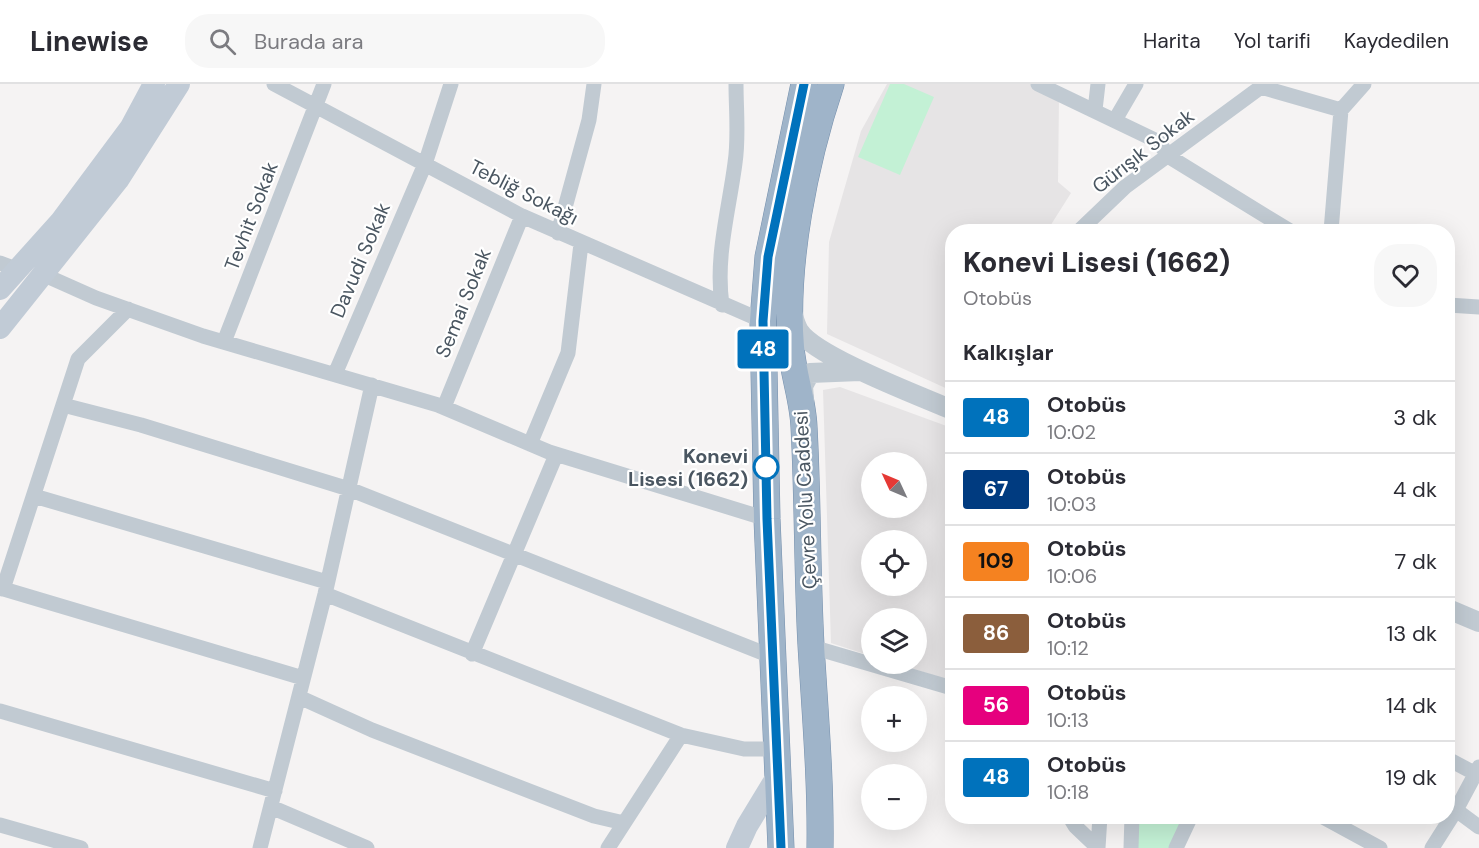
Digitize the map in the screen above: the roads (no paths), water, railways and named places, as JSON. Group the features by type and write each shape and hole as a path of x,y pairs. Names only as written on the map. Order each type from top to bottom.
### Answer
{"highway":[{"name":"Çevre Yolu Caddesi","path":"781,848 767,519 763,321 768,257 804,84"},
{"name":"Çevre Yolu Caddesi","path":"820,848 820,784 811,644 804,424 791,348 790,309 792,270 803,200 831,84"}],"main road":[{"path":"0,290 8,266 61,221 131,128 154,84"},
{"path":"0,328 118,180 179,84"},
{"path":"737,848 747,826 778,775"}],"street":[{"name":"Tebliğ Sokağı","path":"274,84 522,216 581,244 763,321"},
{"name":"Tevhit Sokak","path":"224,342 324,84"},
{"name":"Davudi Sokak","path":"335,374 425,164 451,84"},
{"path":"558,233 589,120 594,84"},
{"path":"722,305 720,291 724,220 736,161 736,84"},
{"path":"1038,84 1158,142 1168,156 1268,224"},
{"path":"1095,111 1098,84"},
{"path":"1115,120 1136,84"},
{"path":"1333,224 1341,110 1364,84"},
{"path":"1261,86 1341,110"},
{"name":"Gürışık Sokak","path":"1086,224 1125,187 1261,86"},
{"name":"Semai Sokak","path":"444,407 522,216"},
{"path":"530,444 568,353 581,244"},
{"path":"42,274 128,309 224,342 444,407 555,454 767,519"},
{"path":"1455,305 1479,307"},
{"path":"128,309 78,359 2,589 303,678"},
{"path":"790,309 799,331 809,341 862,371 945,407"},
{"path":"804,424 804,386 810,373 862,371"},
{"path":"260,848 326,588 372,385"},
{"path":"63,405 141,425 349,489 773,657"},
{"path":"472,654 555,454"},
{"path":"34,495 326,588 472,654 681,735 744,749 777,749"},
{"path":"1455,612 1479,622"},
{"path":"811,644 819,650 945,686"},
{"path":"299,697 394,739 594,816 624,823"},
{"path":"0,711 275,791"},
{"path":"608,848 681,735"},
{"path":"1455,762 1477,770 1456,810 1479,827"},
{"path":"820,784 833,848"},
{"path":"271,807 367,848"},
{"path":"1074,824 1098,848"},
{"path":"1098,848 1100,824"},
{"path":"1131,848 1132,824"},
{"path":"1176,848 1187,824"},
{"path":"1336,824 1380,848"},
{"path":"1432,848 1447,824"},
{"path":"0,825 81,848"}],"place":[{"name":"Konevi Lisesi (1662)","path":"766,467"}]}
